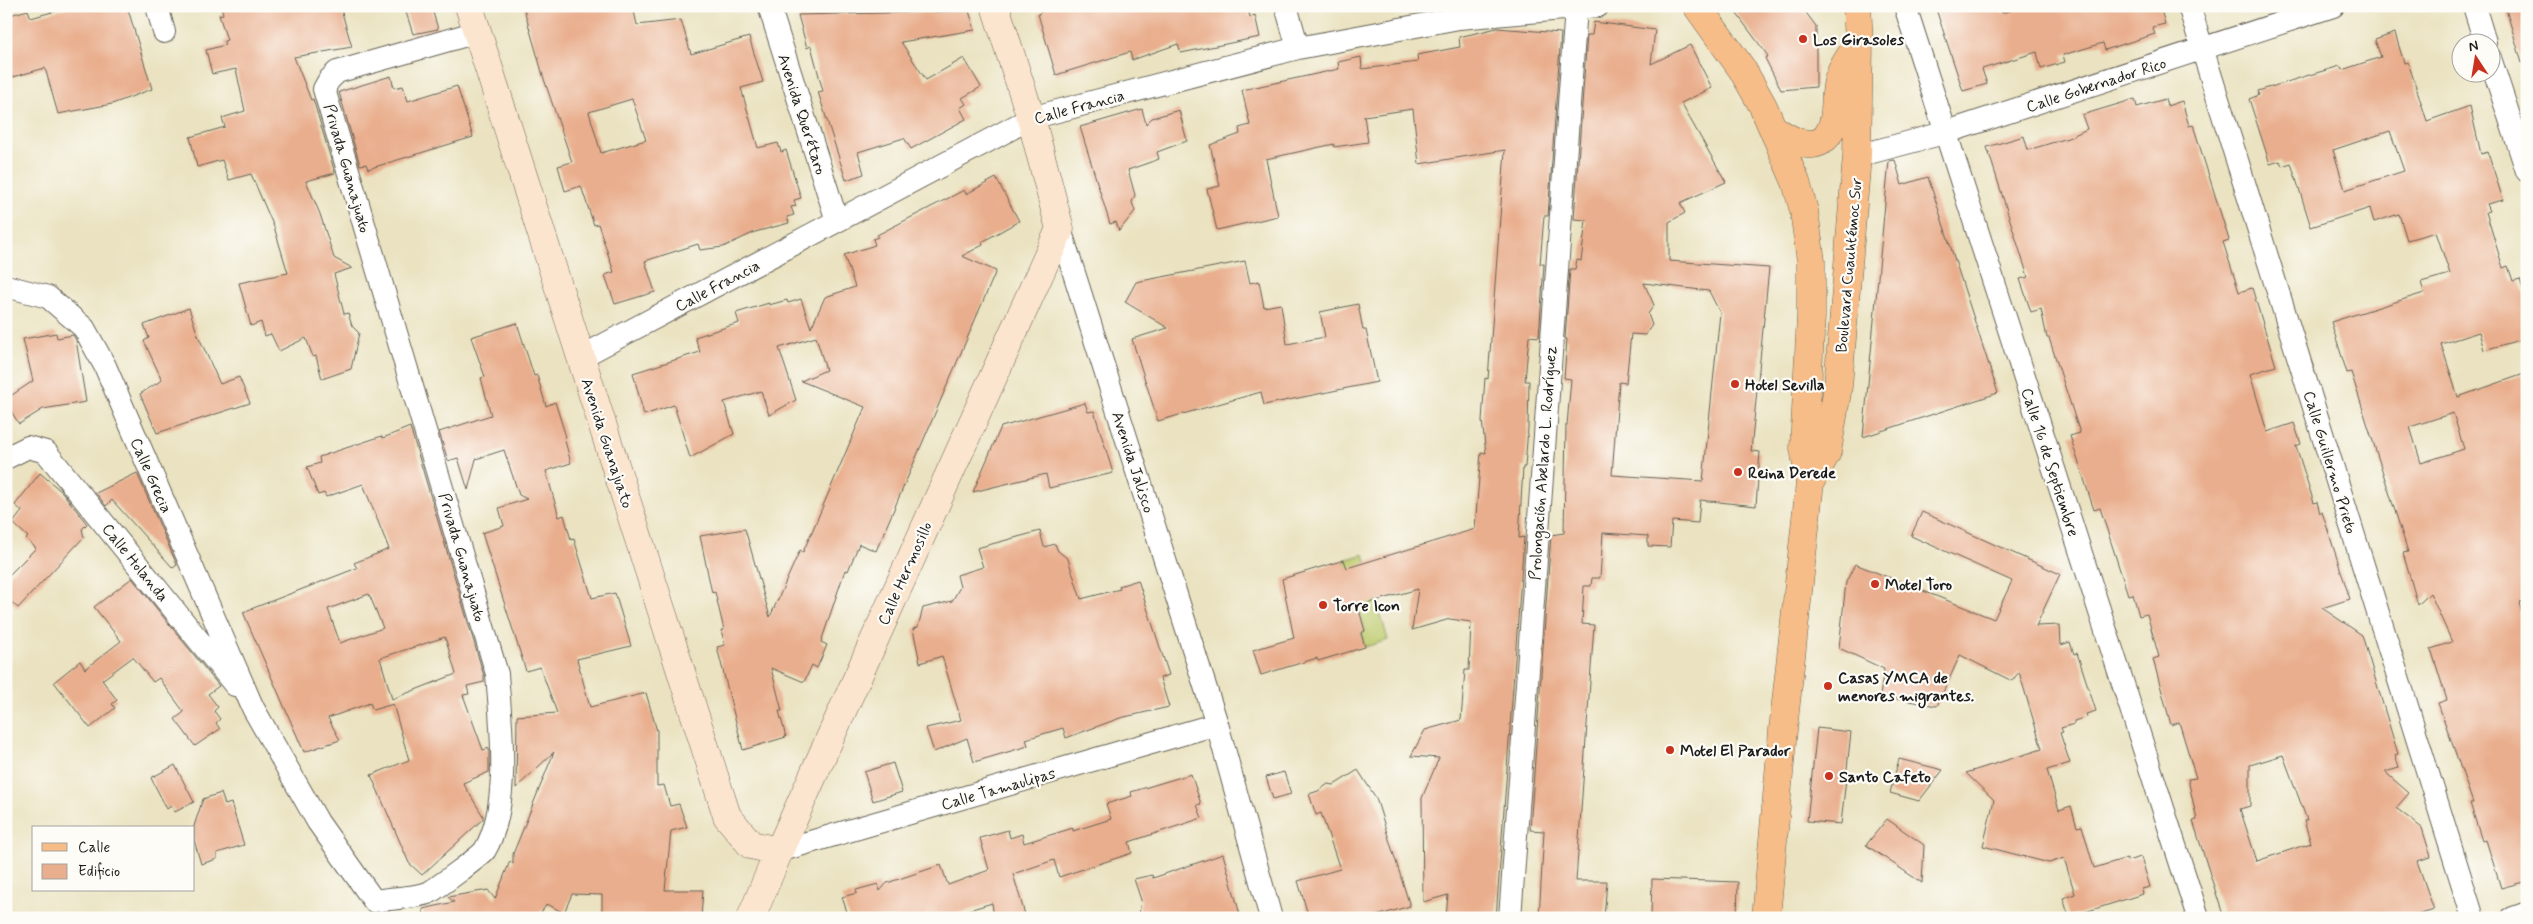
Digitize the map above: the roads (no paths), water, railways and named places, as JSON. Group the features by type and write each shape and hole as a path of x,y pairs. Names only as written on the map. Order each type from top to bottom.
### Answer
{"main road":[{"name":"Boulevard Cuauhtémoc Sur","path":"1697,6 1742,69 1774,129 1796,182 1808,235 1811,316 1804,448 1810,482 1783,730 1766,918"},
{"name":"Boulevard Cuauhtémoc Sur","path":"1810,482 1827,452 1838,386 1857,156 1859,42 1856,6"},
{"path":"1774,129 1788,139 1801,144 1816,144 1828,135 1833,123 1837,83 1842,68 1859,42"}],"street":[{"path":"157,6 164,32"},
{"name":"Avenida Guanajuato","path":"468,6 727,816 751,845 779,851"},
{"name":"Avenida Querétaro","path":"769,6 837,221"},
{"name":"Avenida Jalisco","path":"995,6 1030,118 1060,228 1217,724 1271,918"},
{"path":"1286,6 1298,48"},
{"name":"Calle 16 de Septiembre","path":"1905,6 1944,133 2198,917"},
{"name":"Calle Guillermo Prieto","path":"2189,6 2473,918"},
{"name":"Calle Gobernador Rico","path":"1857,156 1944,133 2333,6"},
{"path":"2474,6 2483,32"},
{"name":"Calle Francia","path":"581,357 1030,118 1298,48 1459,18 1587,7"},
{"name":"Prolongación Abelardo L. Rodríguez","path":"1510,918 1587,7"},
{"name":"Privada Guanajuato","path":"253,708 318,822 374,900 429,892 484,852 494,823 501,793 501,723 497,674 324,89 337,72 477,32"},
{"path":"2498,82 2527,171"},
{"name":"Calle Hermosillo","path":"751,918 779,851 1060,228"},
{"name":"Calle Grecia","path":"6,286 48,297 84,328 105,366 253,708"},
{"name":"Calle Holanda","path":"6,458 28,447 46,452 253,708"},
{"name":"Calle Tamaulipas","path":"779,851 1217,724"},
{"path":"2513,918 2527,913"}],"place":[{"name":"Los Girasoles","path":"1803,39"},
{"name":"Hotel Sevilla","path":"1735,384"},
{"name":"Reina Derede","path":"1738,472"},
{"name":"Motel Toro","path":"1875,584"},
{"name":"Torre Icon","path":"1323,605"},
{"name":"Casas YMCA de menores migrantes.","path":"1828,686"},
{"name":"Motel El Parador","path":"1670,750"},
{"name":"Santo Cafeto","path":"1829,776"}]}
